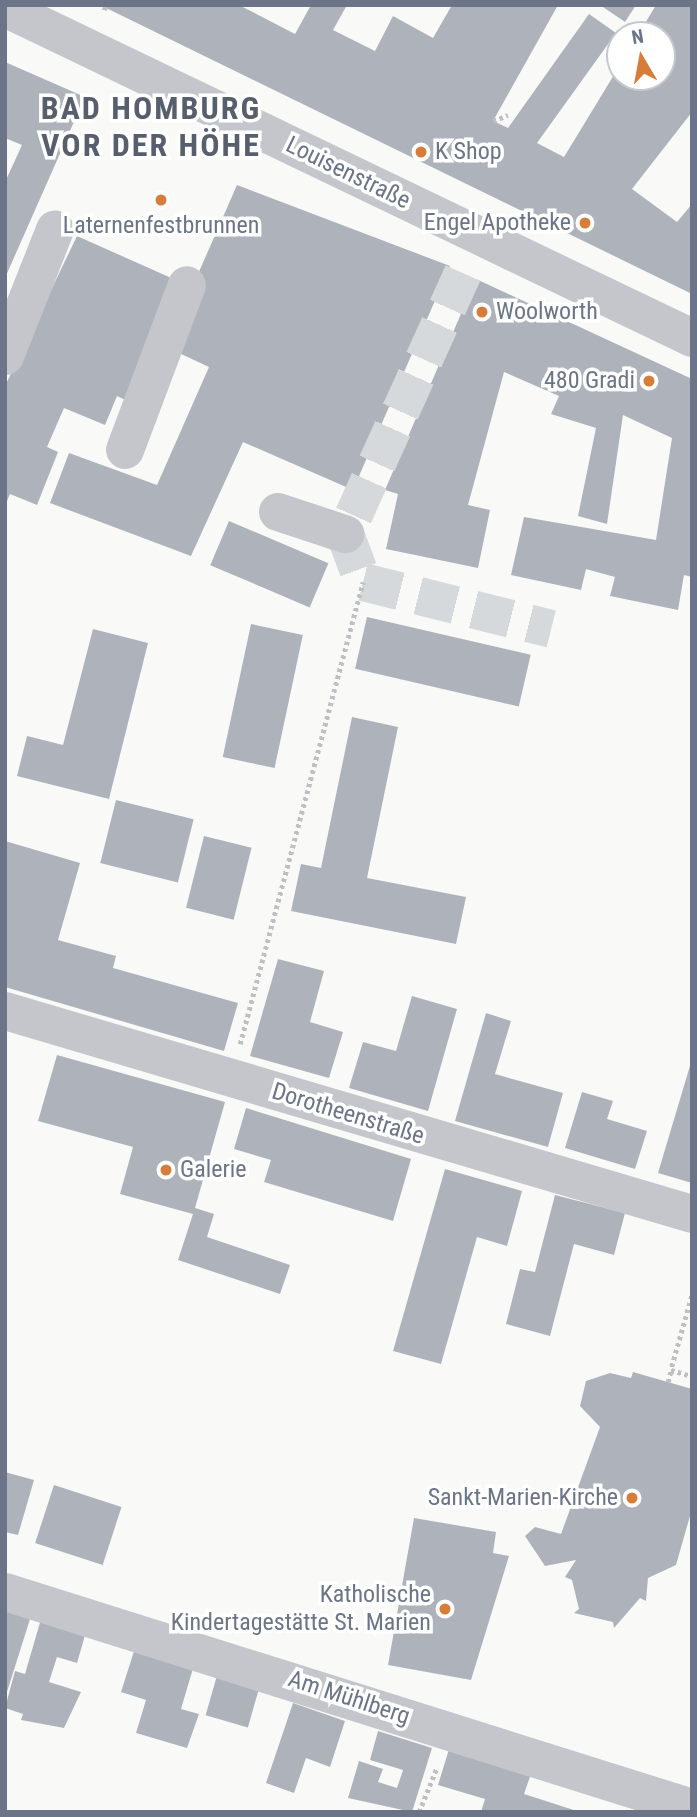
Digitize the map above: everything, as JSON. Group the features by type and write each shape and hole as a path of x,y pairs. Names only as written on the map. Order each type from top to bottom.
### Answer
{"street":[{"name":"Louisenstraße","path":"5,8 692,338"},
{"path":"5,356 55,230"},
{"path":"125,450 187,285"},
{"path":"278,512 345,534"},
{"name":"Dorotheenstraße","path":"5,1011 692,1214"},
{"name":"Am Mühlberg","path":"5,1592 692,1808"}],"path":[{"path":"492,121 508,115"},
{"path":"233,1079 346,625 363,582"},
{"path":"668,1382 692,1296"},
{"path":"671,1370 692,1376"},
{"path":"419,1812 451,1731"}],"building":[{"path":"100,5 239,5 295,34 311,5 347,5 333,30 375,51 393,16 433,38 452,5 558,5 493,121 508,128 589,14 606,26 606,47 537,143 564,157 606,88 606,91 676,91 676,21 646,21 656,5 692,5 692,112 632,189 677,222 692,204 692,294"},
{"path":"600,5 636,5 624,21"},
{"path":"5,62 85,97 5,278 5,182 22,145 5,138"},
{"path":"237,185 450,266 353,490 243,442 191,556 50,503 69,453 157,485 209,367 166,347"},
{"path":"77,236 187,285 138,406 117,396 105,425 64,408 47,447 58,452 37,505 10,494 5,506 5,386"},
{"path":"476,279 692,379 692,577 684,575 678,610 610,596 615,577 586,569 581,590 511,575 524,517 656,540 672,438 623,415 607,524 578,516 596,428 551,414 559,396 504,372 468,505 490,510 478,568 386,549 398,494 385,490"},
{"path":"229,521 328,563 310,607 210,565"},
{"path":"367,617 531,655 519,706 355,669"},
{"path":"251,624 303,635 275,768 223,757"},
{"path":"93,629 148,643 109,799 17,776 27,736 63,745"},
{"path":"352,717 398,727 367,878 466,897 456,944 291,911 301,864 321,868"},
{"path":"116,800 194,819 178,882 100,863"},
{"path":"204,836 252,848 234,920 186,908"},
{"path":"5,841 80,863 58,940 116,956 113,968 238,1003 224,1051 5,987"},
{"path":"278,959 324,971 310,1022 343,1032 329,1078 250,1056"},
{"path":"412,996 457,1009 428,1111 349,1088 363,1042 396,1051"},
{"path":"486,1013 511,1021 495,1074 563,1093 548,1147 455,1121"},
{"path":"57,1055 225,1102 195,1208 214,1214 207,1237 290,1265 280,1294 178,1260 193,1214 120,1194 133,1147 38,1121"},
{"path":"692,1059 692,1183 658,1173"},
{"path":"582,1092 613,1101 607,1119 647,1131 635,1169 565,1148"},
{"path":"246,1108 411,1159 393,1221 264,1182 271,1160 234,1149"},
{"path":"445,1169 522,1191 507,1246 477,1237 441,1364 393,1351"},
{"path":"555,1195 625,1213 614,1255 574,1244 550,1336 506,1324 520,1269 535,1272"},
{"name":"Sankt-Marien-Kirche","path":"633,1372 692,1389 692,1509 676,1565 648,1578 646,1601 640,1598 614,1628 613,1622 574,1613 579,1609 572,1580 565,1577 576,1560 545,1566 525,1536 535,1527 561,1534 600,1427 580,1406 586,1381 610,1373 631,1378"},
{"path":"5,1472 34,1480 18,1535 5,1532"},
{"path":"54,1485 122,1507 103,1565 35,1543"},
{"name":"Katholische Kindertagestätte St. Marien","path":"414,1518 496,1532 493,1553 509,1556 471,1680 388,1665"},
{"path":"5,1608 31,1616 6,1695 5,1695"},
{"path":"41,1619 86,1632 77,1663 57,1657 49,1682 81,1692 64,1728 21,1720 23,1714 5,1708 15,1671 25,1674"},
{"path":"135,1648 194,1665 181,1709 199,1714 187,1748 136,1733 146,1700 121,1692"},
{"path":"218,1672 260,1684 248,1727 206,1715"},
{"path":"293,1703 345,1721 330,1767 306,1758 294,1793 266,1783"},
{"path":"378,1731 432,1748 412,1812 348,1798 359,1761 383,1769 378,1782 397,1788 403,1770 370,1760"},
{"path":"450,1746 532,1771 524,1794 580,1812 481,1812 485,1799 438,1785"}],"tunnel":[{"path":"463,273 345,534 363,582 551,629"}],"place":[{"name":"K Shop","path":"421,152"},
{"name":"Laternenfestbrunnen","path":"161,200"},
{"name":"Engel Apotheke","path":"585,223"},
{"name":"Woolworth","path":"482,312"},
{"name":"480 Gradi","path":"649,381"},
{"name":"Galerie","path":"166,1170"},
{"name":"Sankt-Marien-Kirche","path":"632,1498"},
{"name":"Katholische Kindertagestätte St. Marien","path":"445,1609"}],"district":[{"name":"BAD HOMBURG VOR DER HÖHE","path":"151,128"}]}
